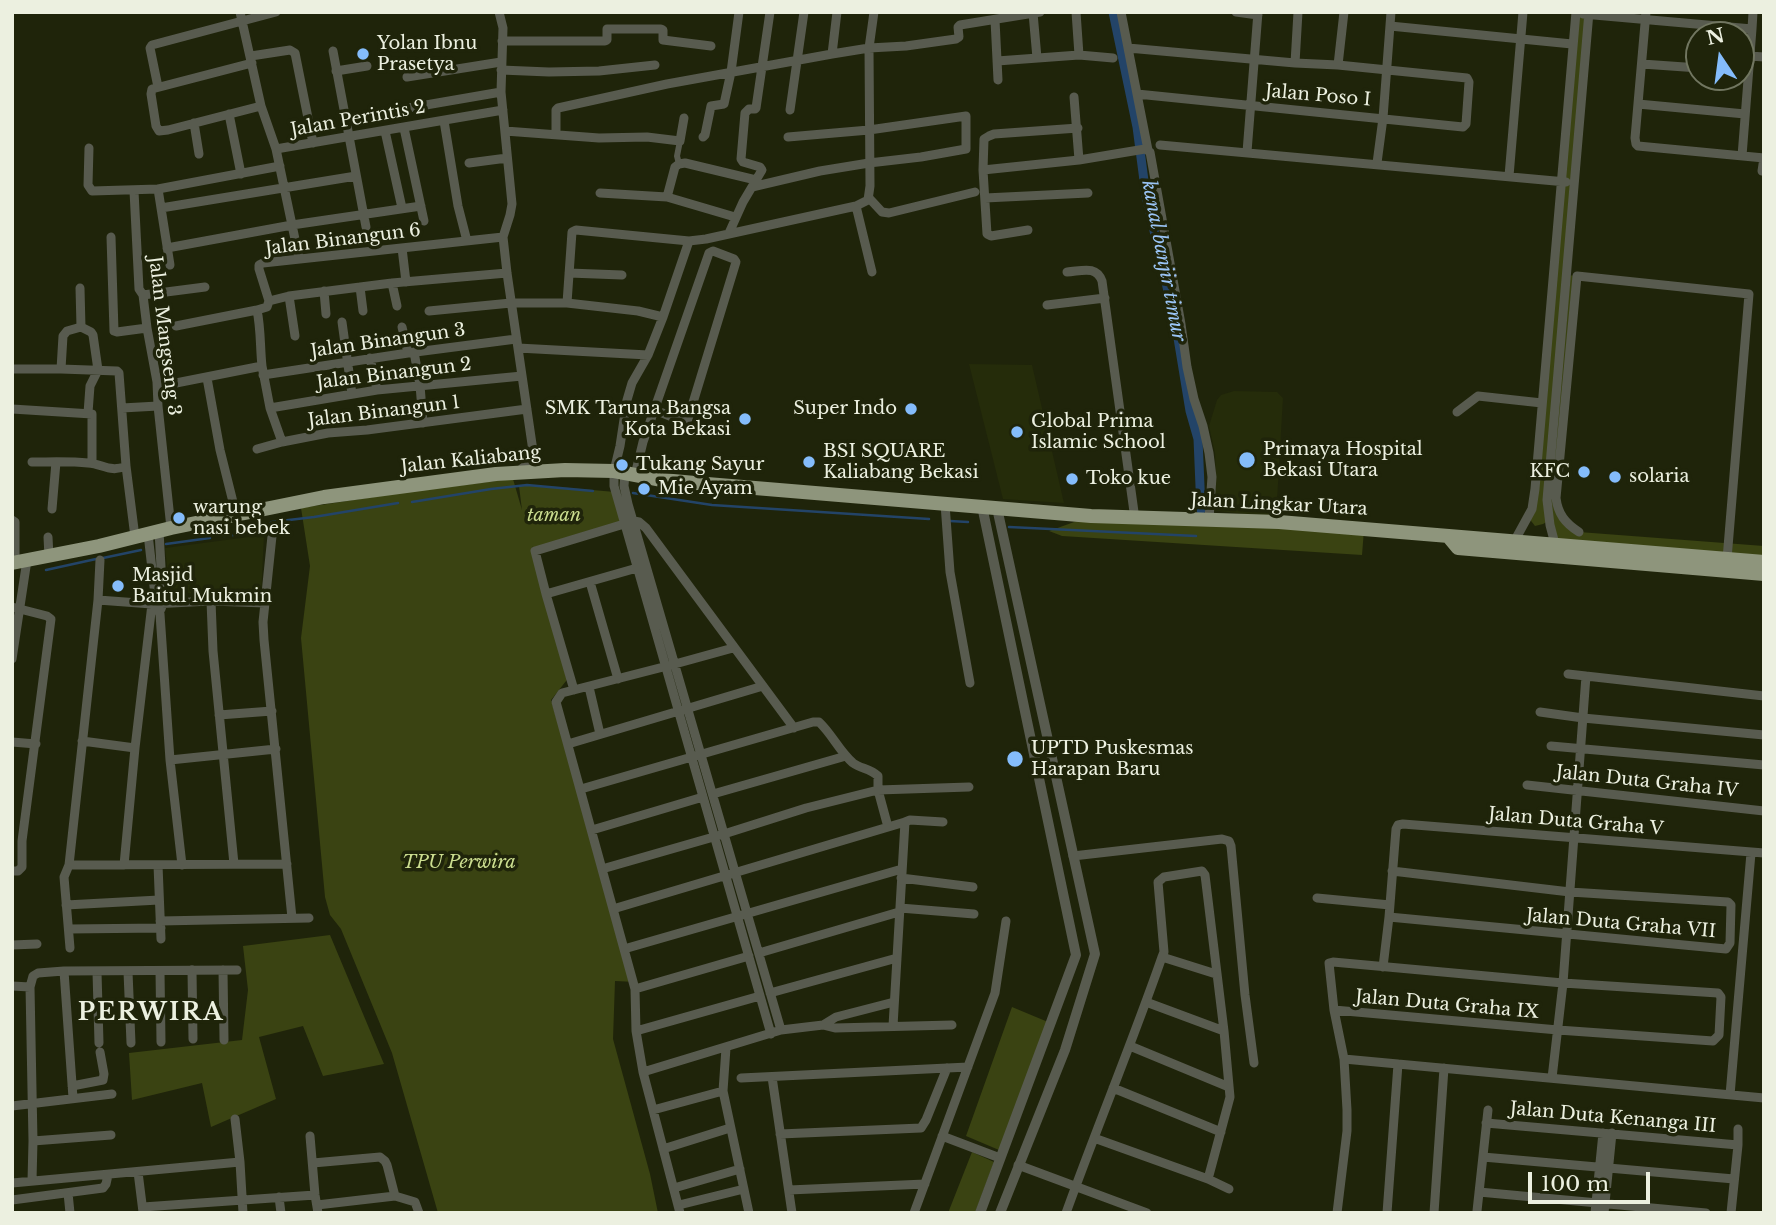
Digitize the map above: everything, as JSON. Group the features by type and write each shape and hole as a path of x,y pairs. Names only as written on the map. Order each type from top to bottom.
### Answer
{"main road":[{"name":"Jalan Kaliabang","path":"18,562 154,540 236,514 324,497 496,474 565,470 622,478 945,508 984,518"},
{"name":"Jalan Lingkar Utara","path":"984,518 1279,522 1764,562"},
{"name":"Jalan Lingkar Utara","path":"1448,536 1458,548 1764,574"}],"street":[{"path":"158,87 150,48 152,46 241,17 276,12"},
{"path":"499,12 503,28 501,92 512,204 503,236 533,460 517,473"},
{"path":"704,137 710,106 724,104 739,12"},
{"path":"729,233 761,167 741,159 745,113 748,109 756,108 770,12"},
{"path":"790,110 804,12"},
{"path":"832,54 837,12"},
{"path":"874,12 869,48 869,198 882,212 890,213 975,192"},
{"path":"1076,12 1079,55"},
{"path":"1121,12 1147,149 1152,162 1181,324 1186,367 1209,453 1212,477 1206,519"},
{"path":"1236,12 1258,14 1247,152"},
{"path":"1295,63 1298,12"},
{"path":"1339,65 1344,12"},
{"path":"1377,163 1391,12"},
{"path":"1509,176 1523,12"},
{"path":"556,134 558,108 762,66 869,48 956,39 959,37 960,25 1036,13 1037,58"},
{"path":"1572,276 1547,499 1555,544 1530,555 1515,540 1532,509 1576,13 1687,21"},
{"path":"1578,532 1561,515 1556,498 1572,276 1574,182 1589,13"},
{"path":"1646,16 1636,144 1764,158 1762,171"},
{"name":"Jalan Perintis 2","path":"241,17 261,106 276,149 503,110"},
{"path":"995,20 998,80"},
{"path":"1390,26 1573,44"},
{"path":"502,41 605,41 607,29 661,29 663,40 711,46"},
{"path":"1128,48 1387,71"},
{"path":"261,106 159,131 151,94 152,89 158,87 290,50 295,53 313,143"},
{"path":"333,51 366,227"},
{"path":"996,61 1079,55 1113,58"},
{"path":"1642,64 1685,67"},
{"path":"407,77 501,66 549,72 599,71 655,65"},
{"path":"336,71 367,66"},
{"name":"Jalan Poso I","path":"1137,94 1463,127 1466,124 1468,78 1387,71"},
{"path":"1742,156 1745,91"},
{"path":"345,119 501,92"},
{"path":"1074,97 1079,160"},
{"path":"1639,104 1745,114"},
{"path":"229,114 241,174"},
{"path":"667,197 676,167 685,163 754,184 966,149 966,116 869,130 788,137"},
{"path":"679,164 677,156 684,118"},
{"path":"444,121 458,206 467,241"},
{"path":"194,123 199,154"},
{"path":"404,128 424,221"},
{"path":"1028,230 991,236 987,234 984,139 989,136 1077,128"},
{"path":"384,131 402,208"},
{"path":"505,131 599,138 647,137 680,141"},
{"path":"1160,145 1574,182"},
{"path":"89,148 89,188 92,191 158,189 280,166"},
{"path":"276,149 299,258"},
{"path":"983,170 1079,160 1147,149"},
{"path":"469,163 507,158"},
{"path":"161,208 356,176"},
{"path":"158,189 170,265"},
{"name":"Jalan Mangseng 3","path":"134,191 139,289 143,295 157,382 154,540"},
{"path":"600,193 667,197 735,217"},
{"path":"985,198 1088,193"},
{"path":"567,303 573,230 689,241 856,206 869,198"},
{"path":"167,248 292,225 421,206"},
{"path":"856,206 872,272"},
{"name":"Jalan Binangun 6","path":"269,301 259,265 299,258 503,236"},
{"path":"111,237 114,331 147,328"},
{"path":"689,241 663,317 648,355 632,383 627,400 620,446 624,505 742,915 770,993 776,1032"},
{"path":"402,247 406,282"},
{"path":"622,478 640,451 709,253 713,251 734,259 736,262 688,419 682,421 655,410"},
{"path":"1068,272 1092,269 1099,273 1102,281 1135,519"},
{"path":"569,272 622,275"},
{"path":"176,326 257,310 267,307 269,301 289,296 507,273"},
{"path":"1572,276 1749,294 1727,558"},
{"path":"392,284 397,306"},
{"path":"143,295 205,286"},
{"path":"360,287 363,311"},
{"path":"80,288 81,327"},
{"path":"324,292 326,314"},
{"path":"289,296 295,336"},
{"path":"1047,306 1105,298"},
{"path":"429,311 511,303 567,303 626,309 663,317"},
{"path":"257,310 260,323 259,345 270,408 282,442"},
{"path":"342,322 352,394"},
{"path":"61,369 62,336 67,331 81,327 93,335 98,370 90,386 88,413"},
{"path":"402,327 420,385 423,423"},
{"name":"Jalan Binangun 3","path":"157,382 176,383 411,353 517,343 648,355"},
{"path":"370,359 377,390"},
{"path":"12,369 98,370 117,372 120,376 127,466 154,540 170,760 182,864"},
{"name":"Jalan Binangun 2","path":"270,408 377,390 522,376"},
{"path":"207,378 220,450 236,514"},
{"path":"1458,412 1478,396 1542,403"},
{"path":"122,408 158,406"},
{"name":"Jalan Binangun 1","path":"257,449 328,433 527,409"},
{"path":"12,410 92,414 92,463"},
{"path":"32,462 92,463 121,468 127,466"},
{"path":"52,509 55,462"},
{"path":"945,508 950,572 970,683"},
{"path":"980,1213 1085,958 1095,954 1073,856 1041,744 984,518"},
{"path":"1000,518 1041,744 1085,958 1065,1050 1017,1164 1000,1213"},
{"path":"12,520 15,522 18,562 12,659"},
{"path":"574,690 535,551 639,522 794,728"},
{"path":"629,523 637,568 670,665"},
{"path":"272,536 264,640 292,918"},
{"path":"48,537 49,556"},
{"path":"70,948 64,877 69,865 100,561"},
{"path":"545,594 637,568"},
{"path":"590,582 618,679"},
{"path":"98,600 157,604 211,601 265,603"},
{"path":"211,601 213,652 234,864"},
{"path":"124,865 135,748 157,604"},
{"path":"12,871 18,871 22,867 22,841 51,619 16,608"},
{"path":"733,648 562,693 555,702 635,989 636,1031 643,1072 679,1209 744,1189"},
{"path":"1567,674 1764,696"},
{"path":"1552,1078 1563,983 1587,676"},
{"path":"589,687 600,734"},
{"path":"568,744 763,687"},
{"path":"219,715 272,710"},
{"path":"1540,712 1764,734"},
{"path":"580,789 820,722 856,765 870,769 878,776 878,790 888,827"},
{"path":"82,741 135,748"},
{"path":"12,742 36,744"},
{"path":"1551,746 1764,765"},
{"path":"170,760 276,749"},
{"path":"592,830 846,755"},
{"name":"Jalan Duta Graha IV","path":"1527,785 1764,811"},
{"path":"602,869 806,808 878,790 969,787"},
{"path":"613,909 911,820 943,822"},
{"path":"893,1026 905,822"},
{"name":"Jalan Duta Graha V","path":"1392,871 1396,829 1403,824 1764,853"},
{"path":"1073,856 1222,839 1229,841 1254,1063"},
{"path":"1730,1095 1751,853"},
{"path":"69,865 287,864"},
{"path":"158,865 161,939"},
{"path":"1066,1213 1164,952 1158,882 1164,877 1202,871 1205,875 1224,1031 1230,1102 1208,1179"},
{"path":"1383,967 1392,871 1570,892"},
{"path":"624,949 902,873 974,887"},
{"name":"Jalan Duta Graha VII","path":"1389,917 1726,949 1730,943 1730,903 1570,892"},
{"path":"1317,898 1390,905"},
{"path":"66,905 159,900"},
{"path":"635,989 900,910 974,914"},
{"path":"69,929 309,918"},
{"path":"914,1213 995,993 1006,921"},
{"path":"12,945 37,944"},
{"path":"754,954 760,996 776,1032"},
{"path":"1162,957 1216,974"},
{"path":"770,993 897,958"},
{"path":"1337,1213 1348,1118 1344,1059 1334,1010 1329,963 1563,983"},
{"path":"223,970 224,1040"},
{"path":"32,1181 30,987 33,976 64,971 237,970"},
{"path":"64,971 73,1098"},
{"path":"160,971 161,1042"},
{"path":"192,971 193,1039"},
{"path":"72,1087 103,1080 99,1047 97,972"},
{"path":"128,972 131,1043"},
{"name":"Jalan Duta Graha IX","path":"1334,1010 1713,1041 1719,1035 1721,997 1718,993 1563,983"},
{"path":"12,986 30,987"},
{"path":"636,1031 760,996"},
{"path":"823,1025 836,1017 894,1002"},
{"path":"1146,1002 1224,1031"},
{"path":"643,1072 776,1032 823,1025 835,1028 953,1025"},
{"path":"1130,1046 1229,1087"},
{"path":"726,1048 723,1091 749,1213"},
{"path":"1344,1059 1764,1098"},
{"path":"1387,1213 1398,1064"},
{"path":"741,1078 968,1067"},
{"path":"780,1134 921,1128 947,1068"},
{"path":"1434,1213 1444,1068"},
{"path":"772,1077 792,1213"},
{"path":"1114,1088 1221,1132"},
{"path":"653,1110 723,1091"},
{"path":"12,1106 112,1094"},
{"path":"1477,1211 1488,1110"},
{"path":"235,1119 243,1213"},
{"name":"Jalan Duta Kenanga III","path":"1486,1123 1738,1144"},
{"path":"663,1149 730,1128"},
{"path":"1731,1213 1738,1129"},
{"path":"1600,1208 1607,1133"},
{"path":"33,1140 111,1135"},
{"path":"310,1136 317,1204"},
{"path":"942,1136 1147,1213"},
{"path":"1094,1138 1229,1189"},
{"path":"313,1163 380,1157 387,1165 395,1196"},
{"path":"1483,1157 1734,1179"},
{"path":"12,1183 240,1162"},
{"path":"674,1188 740,1169"},
{"path":"138,1172 143,1210 208,1208 279,1197 317,1204 395,1196 415,1202 419,1213"},
{"path":"12,1200 103,1188 108,1175"},
{"path":"789,1190 925,1184"},
{"path":"1479,1192 1600,1208 1706,1213"},
{"path":"68,1193 71,1213"},
{"path":"279,1197 281,1213"}],"shaded area":[{"name":"Global Prima Islamic School","path":"969,364 1032,365 1064,503 1003,499"},
{"name":"Primaya Hospital Bekasi Utara","path":"1234,391 1277,392 1283,398 1276,518 1211,510 1216,478 1215,453 1209,426 1217,400 1221,395"},
{"path":"264,535 261,598 170,592 165,548"}],"green space":[{"path":"1576,13 1589,14 1567,275 1577,276 1557,508 1579,532 1764,546 1764,574 1555,544 1548,521 1535,526 1528,517 1532,509"},
{"name":"TPU Perwira","path":"513,479 522,510 519,486 615,492 625,524 535,551 532,546 570,676 551,700 636,982 615,981 613,1039 658,1213 438,1213 392,1053 341,929 330,915 325,897 301,638 310,566 301,508"},
{"path":"1091,516 1364,530 1362,555 1062,536 1049,531"},
{"path":"330,935 384,1064 323,1076 303,1026 259,1037 276,1099 211,1127 202,1083 132,1100 129,1053 242,1040 248,990 243,946"},
{"path":"1012,1007 1048,1022 999,1150 966,1136"},
{"path":"972,1152 994,1162 975,1213 948,1213"}],"waterway":[{"name":"kanal banjir timur","path":"1113,12 1137,127 1146,196 1176,326 1190,411 1198,439 1201,510"},
{"path":"412,502 527,485 593,491"},
{"path":"633,493 712,505 929,519"},
{"path":"224,536 251,533 272,522 398,503"},
{"path":"950,521 968,522"},
{"path":"1009,527 1196,536"},
{"path":"166,544 210,538"},
{"path":"103,558 141,550"},
{"path":"46,570 96,559"}],"place":[{"name":"Yolan Ibnu Prasetya","path":"363,54"},
{"name":"Super Indo","path":"911,409"},
{"name":"SMK Taruna Bangsa Kota Bekasi","path":"745,419"},
{"name":"Global Prima Islamic School","path":"1017,432"},
{"name":"Primaya Hospital Bekasi Utara","path":"1247,460"},
{"name":"BSI SQUARE Kaliabang Bekasi","path":"809,462"},
{"name":"Tukang Sayur","path":"622,465"},
{"name":"KFC","path":"1584,472"},
{"name":"solaria","path":"1615,477"},
{"name":"Toko kue","path":"1072,479"},
{"name":"Mie Ayam","path":"644,489"},
{"name":"warung nasi bebek","path":"179,518"},
{"name":"Masjid Baitul Mukmin","path":"118,586"},
{"name":"UPTD Puskesmas Harapan Baru","path":"1015,759"}],"district":[{"name":"PERWIRA","path":"151,1013"}],"park label":[{"name":"taman","path":"554,516"}]}
